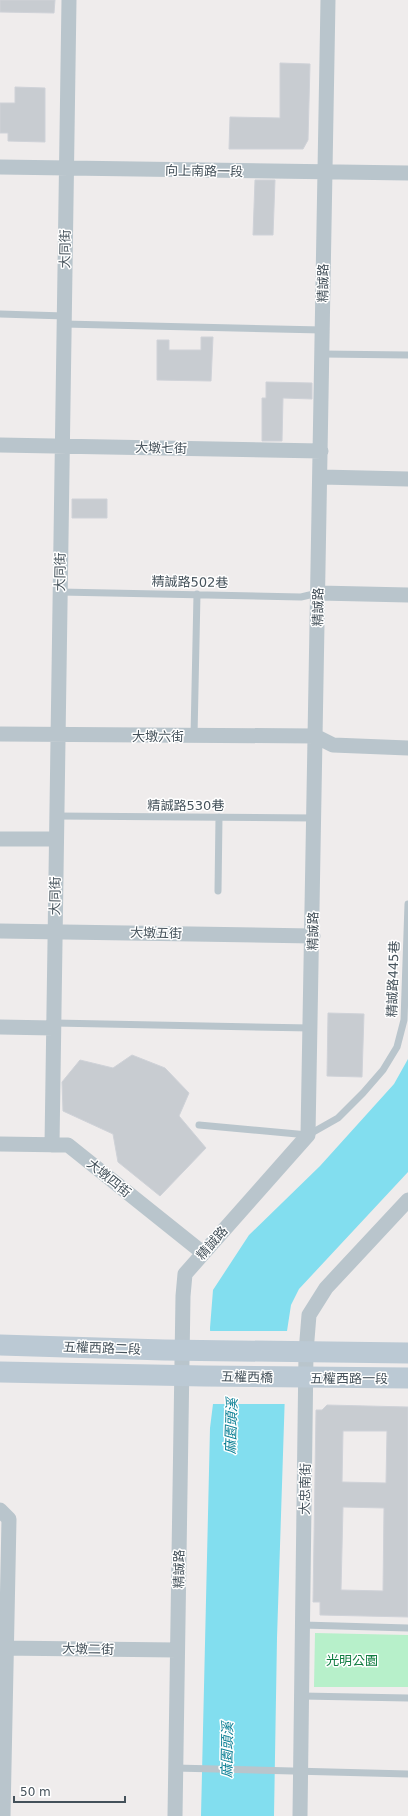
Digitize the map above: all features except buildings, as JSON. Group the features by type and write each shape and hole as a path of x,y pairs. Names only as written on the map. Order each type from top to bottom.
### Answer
{"main road":[{"name":"五權西路二段","path":"0,1345 204,1350"},
{"name":"五權西橋","path":"204,1350 298,1352"},
{"name":"五權西路一段","path":"298,1352 408,1353"},
{"name":"五權西路二段","path":"0,1372 204,1376"},
{"name":"五權西橋","path":"204,1376 298,1378"},
{"name":"五權西路一段","path":"298,1378 408,1378"}],"street":[{"name":"大同街","path":"52,1145 69,0"},
{"name":"精誠路","path":"175,1816 182,1350 185,1274 308,1134 313,936 315,736 321,477 324,173 328,0"},
{"name":"向上南路一段","path":"0,167 324,173 408,173"},
{"name":"大墩七街","path":"0,444 321,452"},
{"path":"321,477 408,479"},
{"path":"319,593 408,595"},
{"name":"大墩六街","path":"0,734 315,736"},
{"path":"315,736 333,745 408,748"},
{"path":"0,839 56,839"},
{"name":"大墩五街","path":"0,930 313,936"},
{"path":"0,1028 54,1026"},
{"name":"大墩四街","path":"0,1144 68,1145 203,1253"},
{"name":"大忠南街","path":"300,1816 304,1626 298,1352 309,1315 326,1288 406,1206"},
{"path":"3,1816 4,1515"},
{"name":"大墩二街","path":"4,1648 177,1650"}],"lane":[{"path":"0,314 64,320 322,330"},
{"path":"322,354 408,355"},
{"name":"精誠路502巷","path":"60,592 301,597 319,593"},
{"path":"194,736 197,594"},
{"name":"精誠路530巷","path":"56,816 315,818"},
{"path":"218,891 219,817"},
{"name":"精誠路445巷","path":"308,1134 338,1118 383,1070 397,1047 404,1020 408,904"},
{"path":"54,1026 311,1028"},
{"path":"199,1124 308,1134"},
{"path":"304,1626 408,1628"},
{"path":"302,1696 408,1698"},
{"path":"175,1768 408,1774"}],"green space":[{"name":"光明公園","path":"315,1633 408,1635 408,1687 314,1687"}],"water":[{"name":"麻園頭溪","path":"408,1059 408,1172 299,1289 291,1305 287,1331 277,1638 274,1816 201,1816 210,1428 213,1404 210,1328 213,1290 249,1235 320,1166 394,1084"}],"pier":[{"path":"208,1331 288,1331 287,1404 211,1404"}]}
